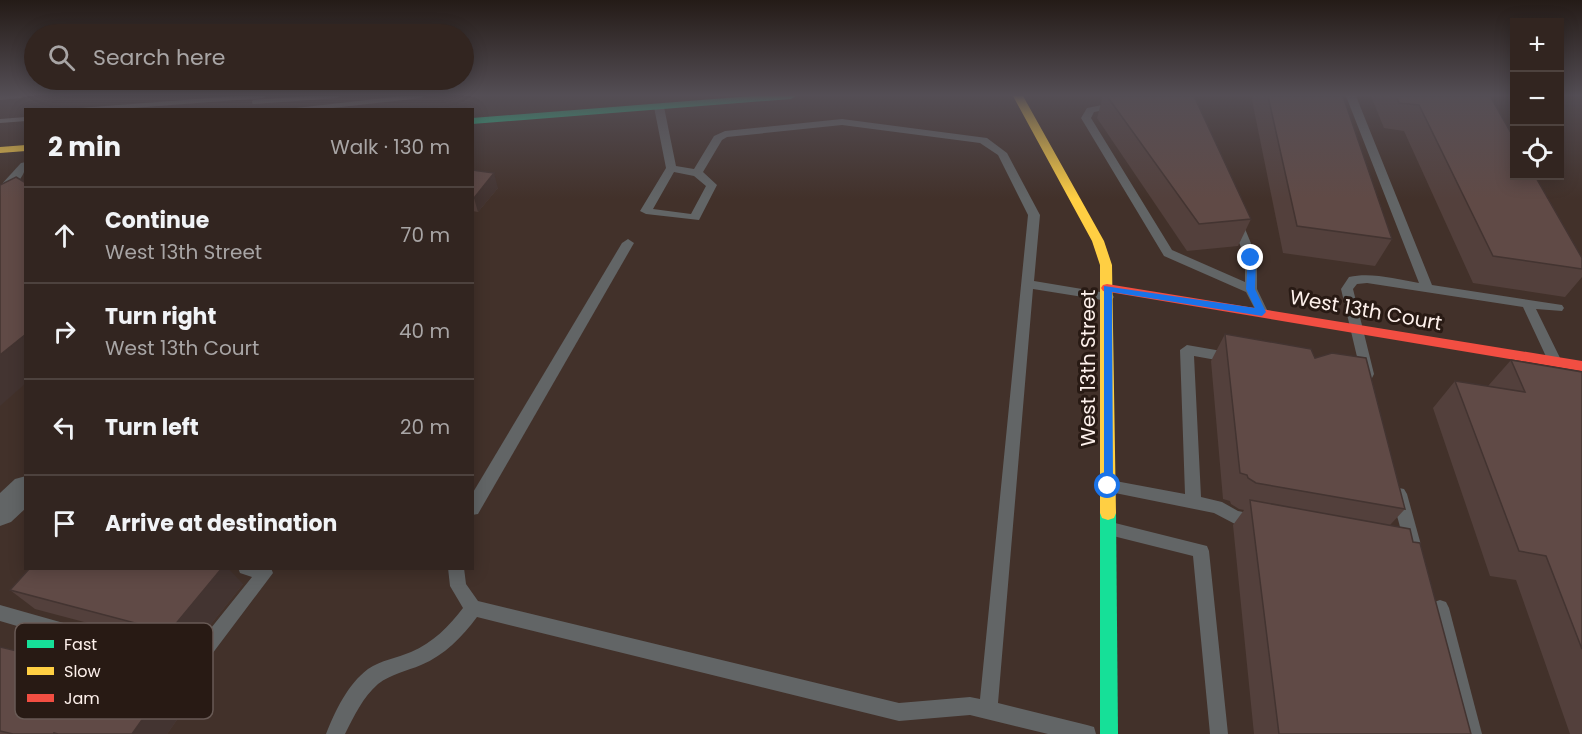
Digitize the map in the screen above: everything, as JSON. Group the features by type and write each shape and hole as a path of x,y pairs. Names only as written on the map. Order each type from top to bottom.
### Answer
{"street":[{"name":"West 13th Street","path":"1037,130 1098,241 1106,264 1108,292 1109,734"},
{"path":"0,150 24,148"},
{"path":"8,166 24,165"},
{"name":"West 13th Court","path":"1108,292 1262,312 1582,366"},
{"path":"0,513 24,490"}],"lane":[{"path":"663,130 670,168 646,211 695,218 712,185 697,172 670,168"},
{"path":"697,172 718,138 745,130"},
{"path":"907,130 983,140 1002,153 1034,214 988,710"},
{"path":"1093,130 1168,253 1251,289"},
{"path":"1365,130 1427,288"},
{"path":"0,189 6,188 24,166"},
{"path":"1230,205 1251,258 1251,289 1262,312"},
{"path":"474,506 628,243"},
{"path":"1366,382 1347,289 1353,280 1367,279 1558,308"},
{"path":"1027,284 1108,292"},
{"path":"1527,303 1556,362"},
{"path":"1193,502 1187,350 1243,359"},
{"path":"1392,546 1414,550 1396,482"},
{"path":"1108,486 1217,507 1235,517 1269,523"},
{"path":"1108,528 1201,551 1219,734"},
{"path":"213,639 265,573 254,570"},
{"path":"456,570 458,586 473,608 899,712 970,706 1087,734"},
{"path":"335,734 365,683 388,666 414,660 435,649 457,631 473,608"},
{"path":"1440,608 1473,734"},
{"path":"0,613 35,623"}],"building":[{"path":"1132,130 1210,130 1251,219 1199,224"},
{"path":"1276,130 1355,130 1392,239 1297,226"},
{"path":"1431,130 1509,130 1510,180 1537,180 1582,258 1582,269 1493,256"},
{"path":"474,170 494,173 474,198"},
{"path":"16,177 24,182 24,336 0,355 0,185"},
{"path":"1225,334 1311,349 1315,358 1332,353 1366,358 1405,509 1256,483 1247,475 1240,473"},
{"path":"1511,360 1582,372 1582,649 1546,556 1519,551 1455,381 1525,392"},
{"path":"1250,500 1410,529 1413,542 1420,543 1471,734 1279,734"},
{"path":"28,570 220,570 176,623 135,623 10,590"},
{"path":"0,647 15,651 15,719 143,719 132,734 13,734 0,731"}],"traffic: fast":[{"path":"1108,513 1109,734"}],"traffic: slow":[{"path":"1037,130 1098,241 1106,265 1108,513"},
{"path":"0,150 24,148"}],"traffic: jam":[{"path":"1107,288 1582,366"}],"route":[{"path":"1108,486 1107,288 1262,312 1251,289 1251,258"}]}
